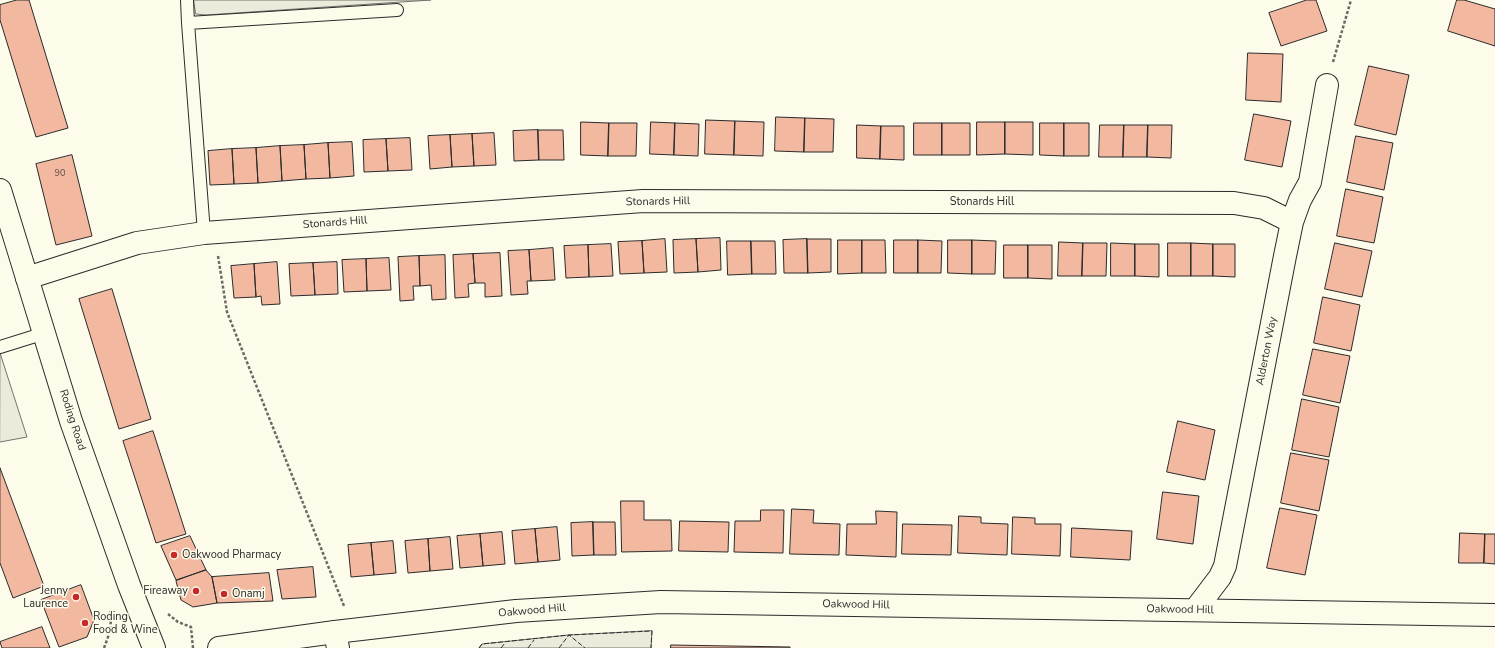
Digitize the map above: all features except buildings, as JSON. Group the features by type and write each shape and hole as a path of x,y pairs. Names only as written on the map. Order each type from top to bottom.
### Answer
{"street":[{"name":"Alderton Way","path":"1195,610 1220,577 1225,566 1292,222 1300,200 1310,182 1327,86"},
{"name":"Roding Road","path":"0,190 71,421 129,585 154,648"},
{"name":"Stonards Hill","path":"27,278 137,243 209,233 643,201 1234,203 1264,208 1292,222"},
{"name":"Oakwood Hill","path":"219,648 342,637 516,612 661,602 1495,615"}],"lane":[{"path":"187,0 209,233"},
{"path":"188,23 397,10"},
{"path":"0,347 45,333"}],"path":[{"path":"1327,86 1351,0"},
{"path":"209,233 227,312 342,637"}],"shaded area":[{"path":"194,0 431,0 206,15 196,14"},
{"path":"0,353 27,437 0,442"},
{"path":"652,631 651,648 479,648 482,644 569,635"}],"fence":[{"path":"479,648 482,644 569,635 652,631 651,648"},
{"path":"559,648 569,635 585,648"},
{"path":"528,648 534,640"},
{"path":"501,648 505,643"}],"place":[{"name":"Oakwood Pharmacy","path":"174,555"},
{"name":"Fireaway","path":"196,591"},
{"name":"Onamj","path":"224,594"},
{"name":"Jenny Laurence","path":"76,597"},
{"name":"Roding Food & Wine","path":"85,623"}]}
